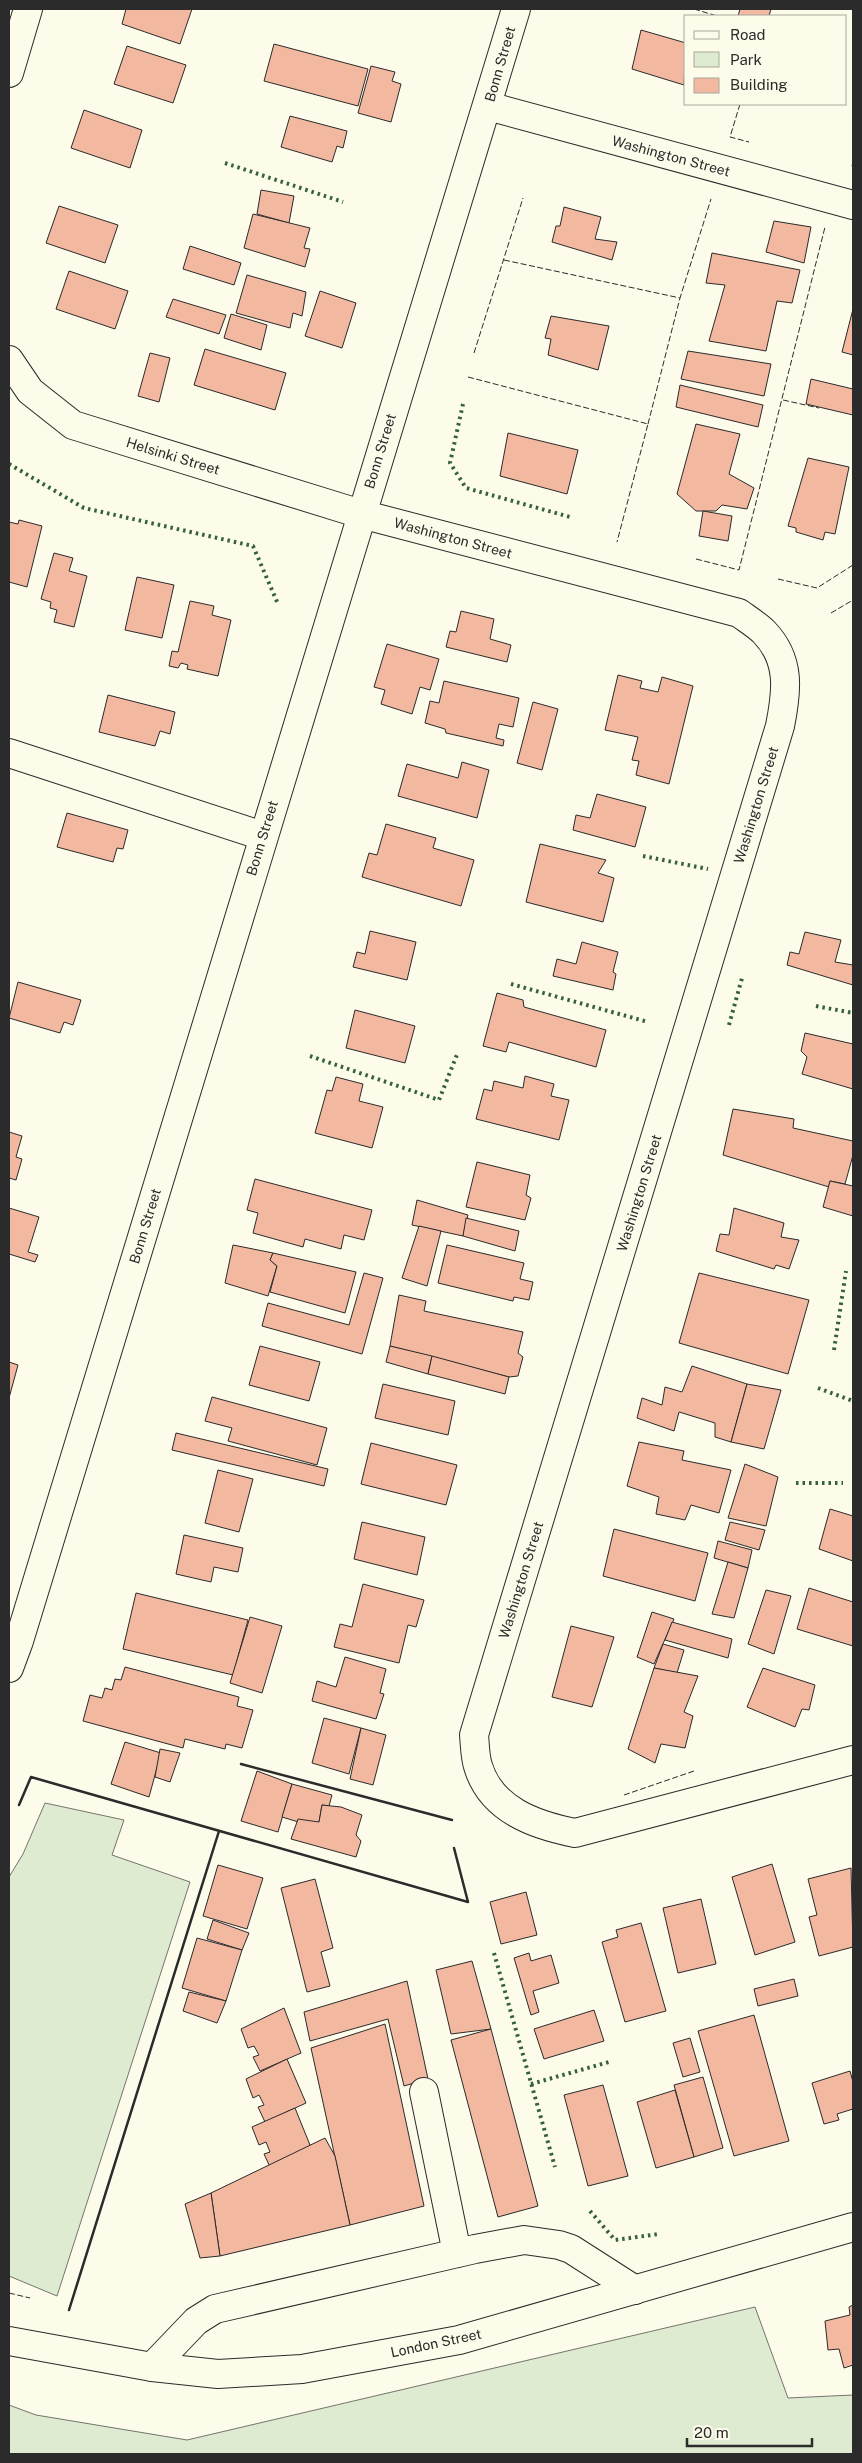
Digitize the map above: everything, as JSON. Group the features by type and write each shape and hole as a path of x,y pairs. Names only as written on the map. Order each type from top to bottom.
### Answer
{"street":[{"path":"9,73 28,9"},
{"name":"Bonn Street","path":"9,1668 14,1639 488,106 516,9"},
{"name":"Washington Street","path":"488,106 853,205"},
{"name":"Helsinki Street","path":"9,360 30,391 73,425 361,514"},
{"name":"Washington Street","path":"361,514 739,614 764,631 781,656 787,690 778,736 474,1735 478,1767 494,1797 524,1819 545,1827 575,1833 853,1760"},
{"path":"9,753 263,836"},
{"path":"424,2092 457,2253"},
{"name":"London Street","path":"9,2341 152,2367 218,2374 302,2369 459,2340 853,2228"},
{"path":"152,2367 196,2321 215,2309 457,2253 524,2240 559,2245 571,2250 635,2290"}],"green space":[{"path":"45,1803 124,1820 112,1855 190,1882 57,2296 9,2276 9,1877 23,1854"},
{"path":"755,2307 788,2398 853,2395 853,2454 9,2454 9,2405 36,2415 187,2440"}],"building":[{"path":"126,9 192,9 180,44 122,24"},
{"path":"740,9 771,9 769,15 738,15"},
{"path":"641,30 684,42 684,85 632,69"},
{"path":"274,44 368,69 358,106 264,81"},
{"path":"127,46 186,65 173,103 114,84"},
{"path":"371,66 395,72 392,81 401,84 391,122 358,113"},
{"path":"84,110 142,130 130,168 71,148"},
{"path":"290,116 347,131 343,148 337,146 332,162 281,147"},
{"path":"261,190 294,196 289,223 257,214"},
{"path":"59,206 118,225 105,263 46,243"},
{"path":"564,207 601,217 595,239 617,242 612,260 552,242 556,226 560,226"},
{"path":"253,214 310,228 304,248 310,249 305,267 244,248"},
{"path":"774,221 811,227 804,263 766,252"},
{"path":"190,246 241,263 234,285 183,269"},
{"path":"712,253 800,270 792,303 777,301 766,351 709,341 725,285 706,283"},
{"path":"69,271 128,291 115,329 56,309"},
{"path":"247,275 306,292 302,316 293,313 290,328 236,313"},
{"path":"320,291 356,303 342,348 305,336"},
{"path":"173,299 226,315 219,334 166,317"},
{"path":"853,309 853,355 842,352"},
{"path":"231,314 267,325 261,350 224,338"},
{"path":"551,316 609,326 598,370 548,355 551,339 545,338"},
{"path":"205,349 286,373 275,410 194,385"},
{"path":"688,351 771,364 764,396 681,379"},
{"path":"150,353 170,358 159,402 138,396"},
{"path":"811,379 853,389 853,415 806,404"},
{"path":"680,385 763,405 758,427 676,407"},
{"path":"696,424 740,434 729,474 754,488 747,509 722,505 716,511 696,511 677,494"},
{"path":"508,433 578,450 567,494 500,476"},
{"path":"808,458 849,467 835,534 825,532 823,540 796,532 796,528 788,526"},
{"path":"703,511 732,516 728,541 699,536"},
{"path":"19,520 42,526 27,587 9,582 9,522 18,524"},
{"path":"54,553 73,558 69,571 87,576 74,627 54,622 57,610 50,608 51,602 41,599"},
{"path":"137,577 174,585 162,638 125,630"},
{"path":"190,601 214,606 212,615 231,620 218,676 187,669 188,665 181,663 178,668 169,666 172,651 178,652"},
{"path":"461,611 494,619 490,639 511,645 507,662 446,647 450,631 456,632"},
{"path":"387,644 439,659 430,690 420,687 412,714 381,704 385,690 374,687"},
{"path":"618,675 642,681 640,688 658,692 662,677 693,686 669,784 636,775 639,761 632,760 638,737 605,730"},
{"path":"444,681 519,698 513,727 499,724 496,738 504,740 503,746 446,733 445,729 425,723 430,701 439,703"},
{"path":"108,695 175,712 170,734 160,731 155,746 99,732"},
{"path":"533,702 558,709 542,770 517,763"},
{"path":"462,762 489,770 477,818 398,796 407,764 458,778"},
{"path":"597,794 646,807 635,847 573,830 576,815 590,818"},
{"path":"67,813 128,830 123,849 117,848 113,862 57,847"},
{"path":"386,824 436,838 433,848 474,860 461,906 362,877 369,853 377,855"},
{"path":"540,844 606,860 598,873 614,878 603,922 526,902"},
{"path":"370,931 416,942 407,980 353,967 357,952 365,954"},
{"path":"805,932 841,940 835,962 853,965 853,985 787,965 790,952 799,954"},
{"path":"582,942 618,952 613,972 616,974 613,990 553,976 557,959 576,964"},
{"path":"18,982 81,1000 73,1025 64,1022 60,1033 9,1018"},
{"path":"497,993 523,1000 524,1007 606,1030 596,1067 509,1042 506,1052 483,1046"},
{"path":"355,1010 415,1026 405,1063 346,1048"},
{"path":"805,1033 853,1044 853,1089 802,1074 807,1057 801,1051"},
{"path":"525,1076 554,1084 551,1096 569,1100 559,1140 476,1119 484,1089 492,1091 494,1081 523,1088"},
{"path":"336,1077 363,1084 359,1101 383,1107 372,1148 315,1133 327,1090 332,1091"},
{"path":"733,1109 794,1119 793,1128 853,1141 853,1155 845,1184 830,1181 829,1187 723,1155"},
{"path":"9,1132 22,1136 16,1157 22,1159 16,1180 9,1178"},
{"path":"477,1162 530,1175 526,1195 531,1198 525,1220 466,1207"},
{"path":"255,1179 372,1210 364,1240 344,1235 341,1249 305,1239 303,1247 253,1233 258,1213 247,1210"},
{"path":"830,1181 853,1186 853,1216 823,1207"},
{"path":"417,1200 468,1215 463,1236 412,1225"},
{"path":"9,1208 39,1217 28,1252 38,1255 35,1262 9,1254"},
{"path":"734,1208 784,1223 781,1237 799,1240 789,1269 776,1265 774,1269 716,1251 720,1234 729,1235"},
{"path":"466,1218 519,1231 515,1251 463,1236"},
{"path":"419,1226 441,1231 427,1286 402,1278"},
{"path":"233,1245 273,1253 270,1260 277,1266 268,1296 225,1283"},
{"path":"447,1245 524,1263 520,1279 533,1282 529,1300 514,1297 513,1301 438,1283"},
{"path":"273,1253 356,1272 345,1313 270,1292 277,1266 270,1260"},
{"path":"364,1273 383,1278 362,1354 262,1326 268,1303 349,1325"},
{"path":"699,1273 809,1300 788,1374 679,1343"},
{"path":"399,1295 426,1301 424,1311 523,1332 518,1353 523,1357 518,1376 509,1377 390,1346"},
{"path":"260,1346 320,1362 309,1401 249,1385"},
{"path":"390,1346 432,1356 428,1374 386,1362"},
{"path":"432,1356 509,1377 505,1394 428,1374"},
{"path":"9,1362 18,1365 9,1398"},
{"path":"692,1366 747,1384 731,1442 715,1437 715,1423 679,1412 674,1431 637,1418 642,1398 662,1405 665,1387 682,1392"},
{"path":"383,1384 455,1401 448,1435 375,1418"},
{"path":"747,1384 781,1390 764,1449 731,1442"},
{"path":"212,1397 327,1428 317,1465 228,1441 232,1428 205,1421"},
{"path":"176,1433 328,1469 324,1486 172,1450"},
{"path":"639,1442 684,1451 682,1460 731,1470 719,1513 691,1505 685,1520 656,1514 659,1497 627,1486"},
{"path":"371,1443 457,1465 446,1505 361,1484"},
{"path":"745,1464 778,1477 766,1526 728,1518"},
{"path":"218,1470 253,1479 239,1532 205,1523"},
{"path":"830,1509 853,1516 853,1561 819,1549"},
{"path":"362,1522 425,1537 417,1575 354,1559"},
{"path":"730,1522 765,1530 759,1550 725,1540"},
{"path":"614,1529 708,1553 695,1601 603,1576"},
{"path":"184,1535 243,1548 238,1572 214,1567 211,1582 176,1574"},
{"path":"718,1541 752,1550 748,1568 714,1558"},
{"path":"728,1562 748,1568 734,1618 712,1614"},
{"path":"363,1584 424,1600 416,1627 408,1625 399,1663 334,1647 340,1624 352,1627"},
{"path":"809,1588 853,1602 853,1646 797,1629"},
{"path":"766,1590 791,1596 774,1654 748,1644"},
{"path":"136,1593 248,1620 233,1675 123,1649"},
{"path":"652,1612 674,1619 654,1664 637,1657"},
{"path":"250,1617 282,1626 262,1693 230,1683"},
{"path":"672,1622 732,1639 728,1658 665,1640"},
{"path":"571,1626 614,1637 592,1707 552,1697"},
{"path":"663,1644 684,1650 677,1673 654,1668"},
{"path":"345,1657 386,1669 380,1693 384,1694 376,1719 312,1701 317,1681 336,1687"},
{"path":"125,1667 239,1697 237,1706 253,1710 242,1748 226,1744 225,1749 185,1739 183,1748 83,1721 90,1695 102,1698 105,1688 112,1690 115,1679 121,1680"},
{"path":"654,1668 698,1676 684,1712 693,1716 685,1748 661,1744 655,1763 628,1749"},
{"path":"763,1668 815,1685 809,1710 802,1709 795,1727 747,1707"},
{"path":"324,1718 361,1728 349,1774 312,1763"},
{"path":"361,1728 386,1735 373,1785 350,1779"},
{"path":"125,1742 161,1753 149,1797 111,1784"},
{"path":"160,1749 180,1753 170,1782 155,1777"},
{"path":"257,1771 292,1784 278,1832 241,1821"},
{"path":"292,1784 332,1795 329,1806 322,1805 318,1828 282,1817"},
{"path":"322,1805 341,1807 362,1815 356,1835 361,1841 356,1857 291,1839 298,1819 319,1822"},
{"path":"772,1864 795,1942 755,1955 732,1877"},
{"path":"218,1865 263,1878 247,1929 203,1916"},
{"path":"851,1868 853,1947 819,1956 809,1917 817,1915 808,1879"},
{"path":"315,1879 333,1948 321,1952 330,1986 307,1992 281,1888"},
{"path":"526,1892 537,1935 501,1944 490,1902"},
{"path":"701,1899 716,1964 678,1973 663,1908"},
{"path":"213,1920 249,1933 242,1950 207,1939"},
{"path":"641,1923 666,2011 625,2022 602,1942 618,1937 616,1930"},
{"path":"197,1938 242,1950 226,2001 182,1988"},
{"path":"529,1953 531,1961 551,1955 559,1983 533,1991 539,2012 531,2015 514,1958"},
{"path":"472,1961 491,2029 451,2034 436,1970"},
{"path":"794,1979 798,1996 758,2006 754,1989"},
{"path":"407,1981 428,2079 404,2086 388,2019 310,2041 304,2012"},
{"path":"189,1992 226,2001 217,2023 183,2011"},
{"path":"284,2008 301,2053 260,2071 253,2057 259,2055 254,2046 248,2048 241,2029"},
{"path":"594,2010 604,2041 544,2059 534,2029"},
{"path":"754,2015 789,2141 734,2156 698,2031"},
{"path":"385,2024 424,2206 350,2225 311,2048"},
{"path":"491,2029 538,2206 498,2217 451,2040"},
{"path":"690,2038 700,2072 683,2077 673,2043"},
{"path":"287,2059 306,2103 265,2122 258,2107 264,2105 259,2095 253,2098 246,2079"},
{"path":"850,2071 853,2082 853,2109 837,2114 839,2120 824,2124 812,2083"},
{"path":"703,2077 723,2148 694,2157 674,2085"},
{"path":"603,2085 628,2176 588,2186 564,2095"},
{"path":"675,2090 694,2157 656,2168 637,2102"},
{"path":"295,2108 312,2150 271,2169 264,2154 270,2152 266,2142 259,2145 252,2127"},
{"path":"325,2138 335,2156 350,2225 220,2256 211,2193"},
{"path":"211,2193 220,2256 200,2258 185,2204"},
{"path":"853,2305 853,2365 844,2368 839,2349 828,2350 825,2321 850,2315 849,2307"}],"hedge":[{"path":"225,163 343,202"},
{"path":"463,404 450,463 466,488 570,517"},
{"path":"9,464 84,508 253,546 278,604"},
{"path":"643,856 708,869"},
{"path":"729,1025 742,978"},
{"path":"511,984 648,1022"},
{"path":"816,1006 853,1013"},
{"path":"310,1056 439,1100 458,1052"},
{"path":"834,1350 846,1271"},
{"path":"818,1388 853,1401"},
{"path":"796,1483 843,1483"},
{"path":"494,1953 555,2167"},
{"path":"531,2084 609,2062"},
{"path":"590,2211 615,2240 659,2234"}],"fence":[{"path":"694,9 714,15"},
{"path":"740,105 730,137 749,142"},
{"path":"852,166 853,162"},
{"path":"474,353 523,198"},
{"path":"504,260 680,298 711,199"},
{"path":"696,559 739,570 825,227"},
{"path":"648,424 680,298"},
{"path":"468,377 648,424 617,542"},
{"path":"783,400 819,408"},
{"path":"778,579 817,588 853,565"},
{"path":"831,613 853,600"},
{"path":"624,1795 694,1771"},
{"path":"9,2293 30,2298"}],"wall":[{"path":"241,1764 452,1820"},
{"path":"19,1805 31,1777 468,1902 454,1848"},
{"path":"69,2310 219,1831"}]}
